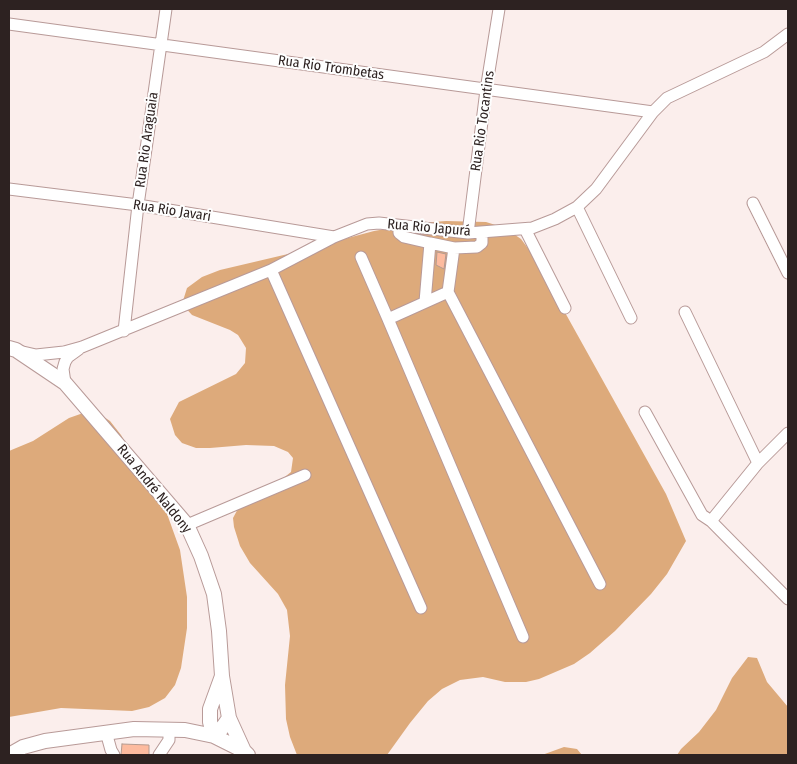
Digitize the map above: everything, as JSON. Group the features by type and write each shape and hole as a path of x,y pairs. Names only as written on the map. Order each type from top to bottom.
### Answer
{"main road":[{"name":"Rua André Naldony","path":"12,349 65,383 186,525 201,556 214,594 222,676 229,718 246,753"},
{"name":"Rua André Naldony","path":"214,736 210,722 210,709 222,676"},
{"path":"185,730 201,719 210,709"},
{"path":"214,736 224,727 229,718"},
{"path":"9,755 45,740 134,729 185,730 214,736 246,753"}],"street":[{"name":"Rua Rio Araguaia","path":"124,330 138,205 166,9"},
{"name":"Rua Rio Tocantins","path":"468,233 486,90 499,9"},
{"name":"Rua Rio Trombetas","path":"9,24 653,112"},
{"name":"Rua Rio Japurá","path":"12,349 36,355 64,352 82,347 271,270 334,238 367,224 379,223 399,227 468,233 532,228 555,219 577,207 596,189 653,112 667,98 764,52 788,34"},
{"name":"Rua Rio Javari","path":"9,189 138,205 334,238"},
{"path":"753,203 788,273"},
{"path":"577,207 630,318"},
{"path":"399,227 399,233 404,237 454,248 477,247 482,243 482,232"},
{"path":"525,228 565,308"},
{"path":"425,302 430,243"},
{"path":"454,248 448,292 600,584"},
{"path":"361,256 523,637"},
{"path":"271,270 422,608"},
{"path":"388,319 448,292"},
{"path":"685,312 758,463"},
{"name":"Rua Rio Japurá","path":"65,383 64,362 82,347"},
{"path":"645,412 702,516 711,520 788,599"},
{"path":"711,520 758,463 788,433"},
{"path":"186,525 305,475"},
{"path":"159,755 168,740 169,730"},
{"path":"106,732 114,755"}],"shaded area":[{"path":"446,221 486,222 505,228 521,239 533,255 666,494 686,541 667,574 651,594 615,631 574,664 539,679 526,682 505,682 483,677 460,680 442,689 428,701 387,755 297,755 286,719 285,685 290,636 287,610 278,594 250,563 240,546 233,518 240,505 291,472 293,458 288,452 274,446 246,445 196,448 182,443 175,435 170,419 179,402 236,374 245,363 246,348 238,335 192,315 182,304 187,288 202,277 220,270 374,231 420,223"},
{"path":"86,412 101,415 110,421 121,435 166,511 180,550 187,597 187,628 181,668 175,685 165,698 149,707 132,711 61,708 9,717 9,451 33,441 69,418"},
{"path":"748,657 757,658 767,682 788,707 788,755 677,755 699,732 716,710 732,678"},
{"path":"564,747 577,749 582,755 542,755"}],"building":[{"path":"437,252 446,254 444,269 436,265"},
{"path":"122,744 149,745 149,755 121,755"}]}
